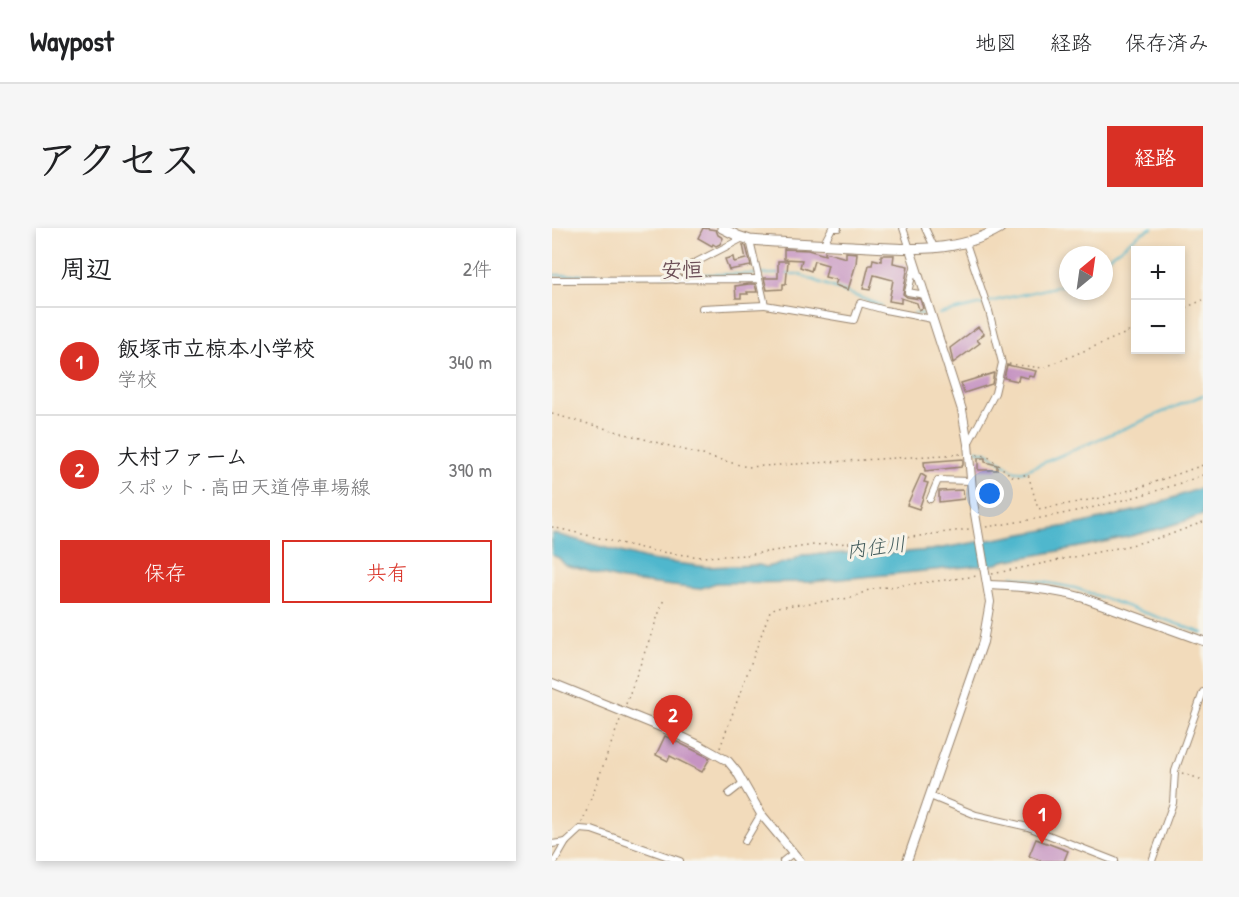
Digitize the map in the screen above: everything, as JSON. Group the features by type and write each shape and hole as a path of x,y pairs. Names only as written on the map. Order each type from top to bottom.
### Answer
{"main road":[{"path":"722,228 747,239 910,249 934,249 966,243 1000,228"},
{"path":"552,682 623,711 718,754 728,761 761,814 800,861"}],"street":[{"path":"823,245 832,228 838,228"},
{"path":"903,228 962,410 968,444 970,481 990,602 982,642 907,861"},
{"path":"926,228 934,249"},
{"path":"676,276 747,239 765,305"},
{"path":"966,243 989,311 1002,363 995,393 968,444"},
{"path":"915,264 908,292 925,296"},
{"path":"552,280 758,275"},
{"path":"702,308 765,305 854,320 860,303 932,319"},
{"path":"930,499 938,480 970,481"},
{"path":"988,585 1046,589 1084,598 1203,641"},
{"path":"1152,861 1173,803 1175,771 1203,692"},
{"path":"729,794 743,783"},
{"path":"930,796 976,815 1028,827 1115,861"},
{"path":"745,842 761,814"},
{"path":"555,861 566,842 580,829 592,830 680,861"},
{"path":"552,844 566,842"},
{"path":"783,861 793,853"}],"path":[{"path":"1185,308 1203,300"},
{"path":"1002,363 1042,368 1131,331"},
{"path":"552,414 747,467 969,453 987,456 1017,477 1028,474 1038,509 1101,498 1141,487 1203,465"},
{"path":"552,527 654,551 700,557 746,555 814,545 893,540 1016,522 1145,495 1203,475"},
{"path":"718,754 770,611 777,607 851,598 871,589 987,574 1127,546 1166,536 1203,522"},
{"path":"580,829 664,599"},
{"path":"1175,771 1203,780"}],"water":[{"path":"1203,487 1203,515 1129,536 997,564 810,582 716,583 699,589 622,580 565,565 559,558 552,555 552,533 649,560 708,567 759,565 766,567 791,561 802,555 848,553 872,555 931,550 1084,523 1142,509"}],"building":[{"path":"703,228 716,230 723,238 720,244 712,246 698,238"},
{"path":"743,245 746,246 751,266 729,270 725,259 733,257 734,262 746,259"},
{"path":"784,249 808,250 825,255 825,252 846,258 846,252 857,253 848,290 835,285 837,280 825,277 828,265 814,261 811,271 800,267 802,260 784,259"},
{"path":"881,255 894,255 893,263 908,266 903,294 920,299 923,308 919,310 917,303 901,298 901,303 889,301 893,280 874,275 870,290 863,289 869,265 872,265 873,259 881,261"},
{"path":"778,261 788,261 786,284 783,284 783,289 767,290 764,278 778,278"},
{"path":"755,284 757,292 747,292 748,294 741,294 741,298 736,298 735,286"},
{"path":"978,327 984,334 977,340 980,343 953,363 950,348"},
{"path":"1007,365 1036,371 1034,377 1019,376 1018,381 1004,378"},
{"path":"994,373 992,384 964,393 961,383"},
{"path":"978,458 985,458 985,462 997,465 997,470 978,470"},
{"path":"963,459 961,467 925,471 924,462"},
{"path":"921,474 926,477 924,482 928,483 919,509 907,505"},
{"path":"963,490 964,499 939,502 939,491"},
{"path":"665,736 710,758 702,772 670,756 668,761 656,755"},
{"path":"1036,839 1068,851 1064,861 1042,861 1029,856"}],"waterway":[{"path":"1113,254 1141,233 1152,228"},
{"path":"552,275 780,274"},
{"path":"786,274 798,274 882,306"},
{"path":"989,302 1059,286"},
{"path":"939,314 983,304"},
{"path":"914,313 926,314"},
{"path":"976,450 988,453 1016,472 1024,471 1203,395"},
{"path":"1012,576 1075,588 1203,633"}],"place":[{"name":"大村ファーム","path":"673,745"},
{"name":"飯塚市立椋本小学校","path":"1042,844"}],"district":[{"name":"安恒","path":"682,270"}],"water label":[{"name":"内住川","path":"876,547"}]}
